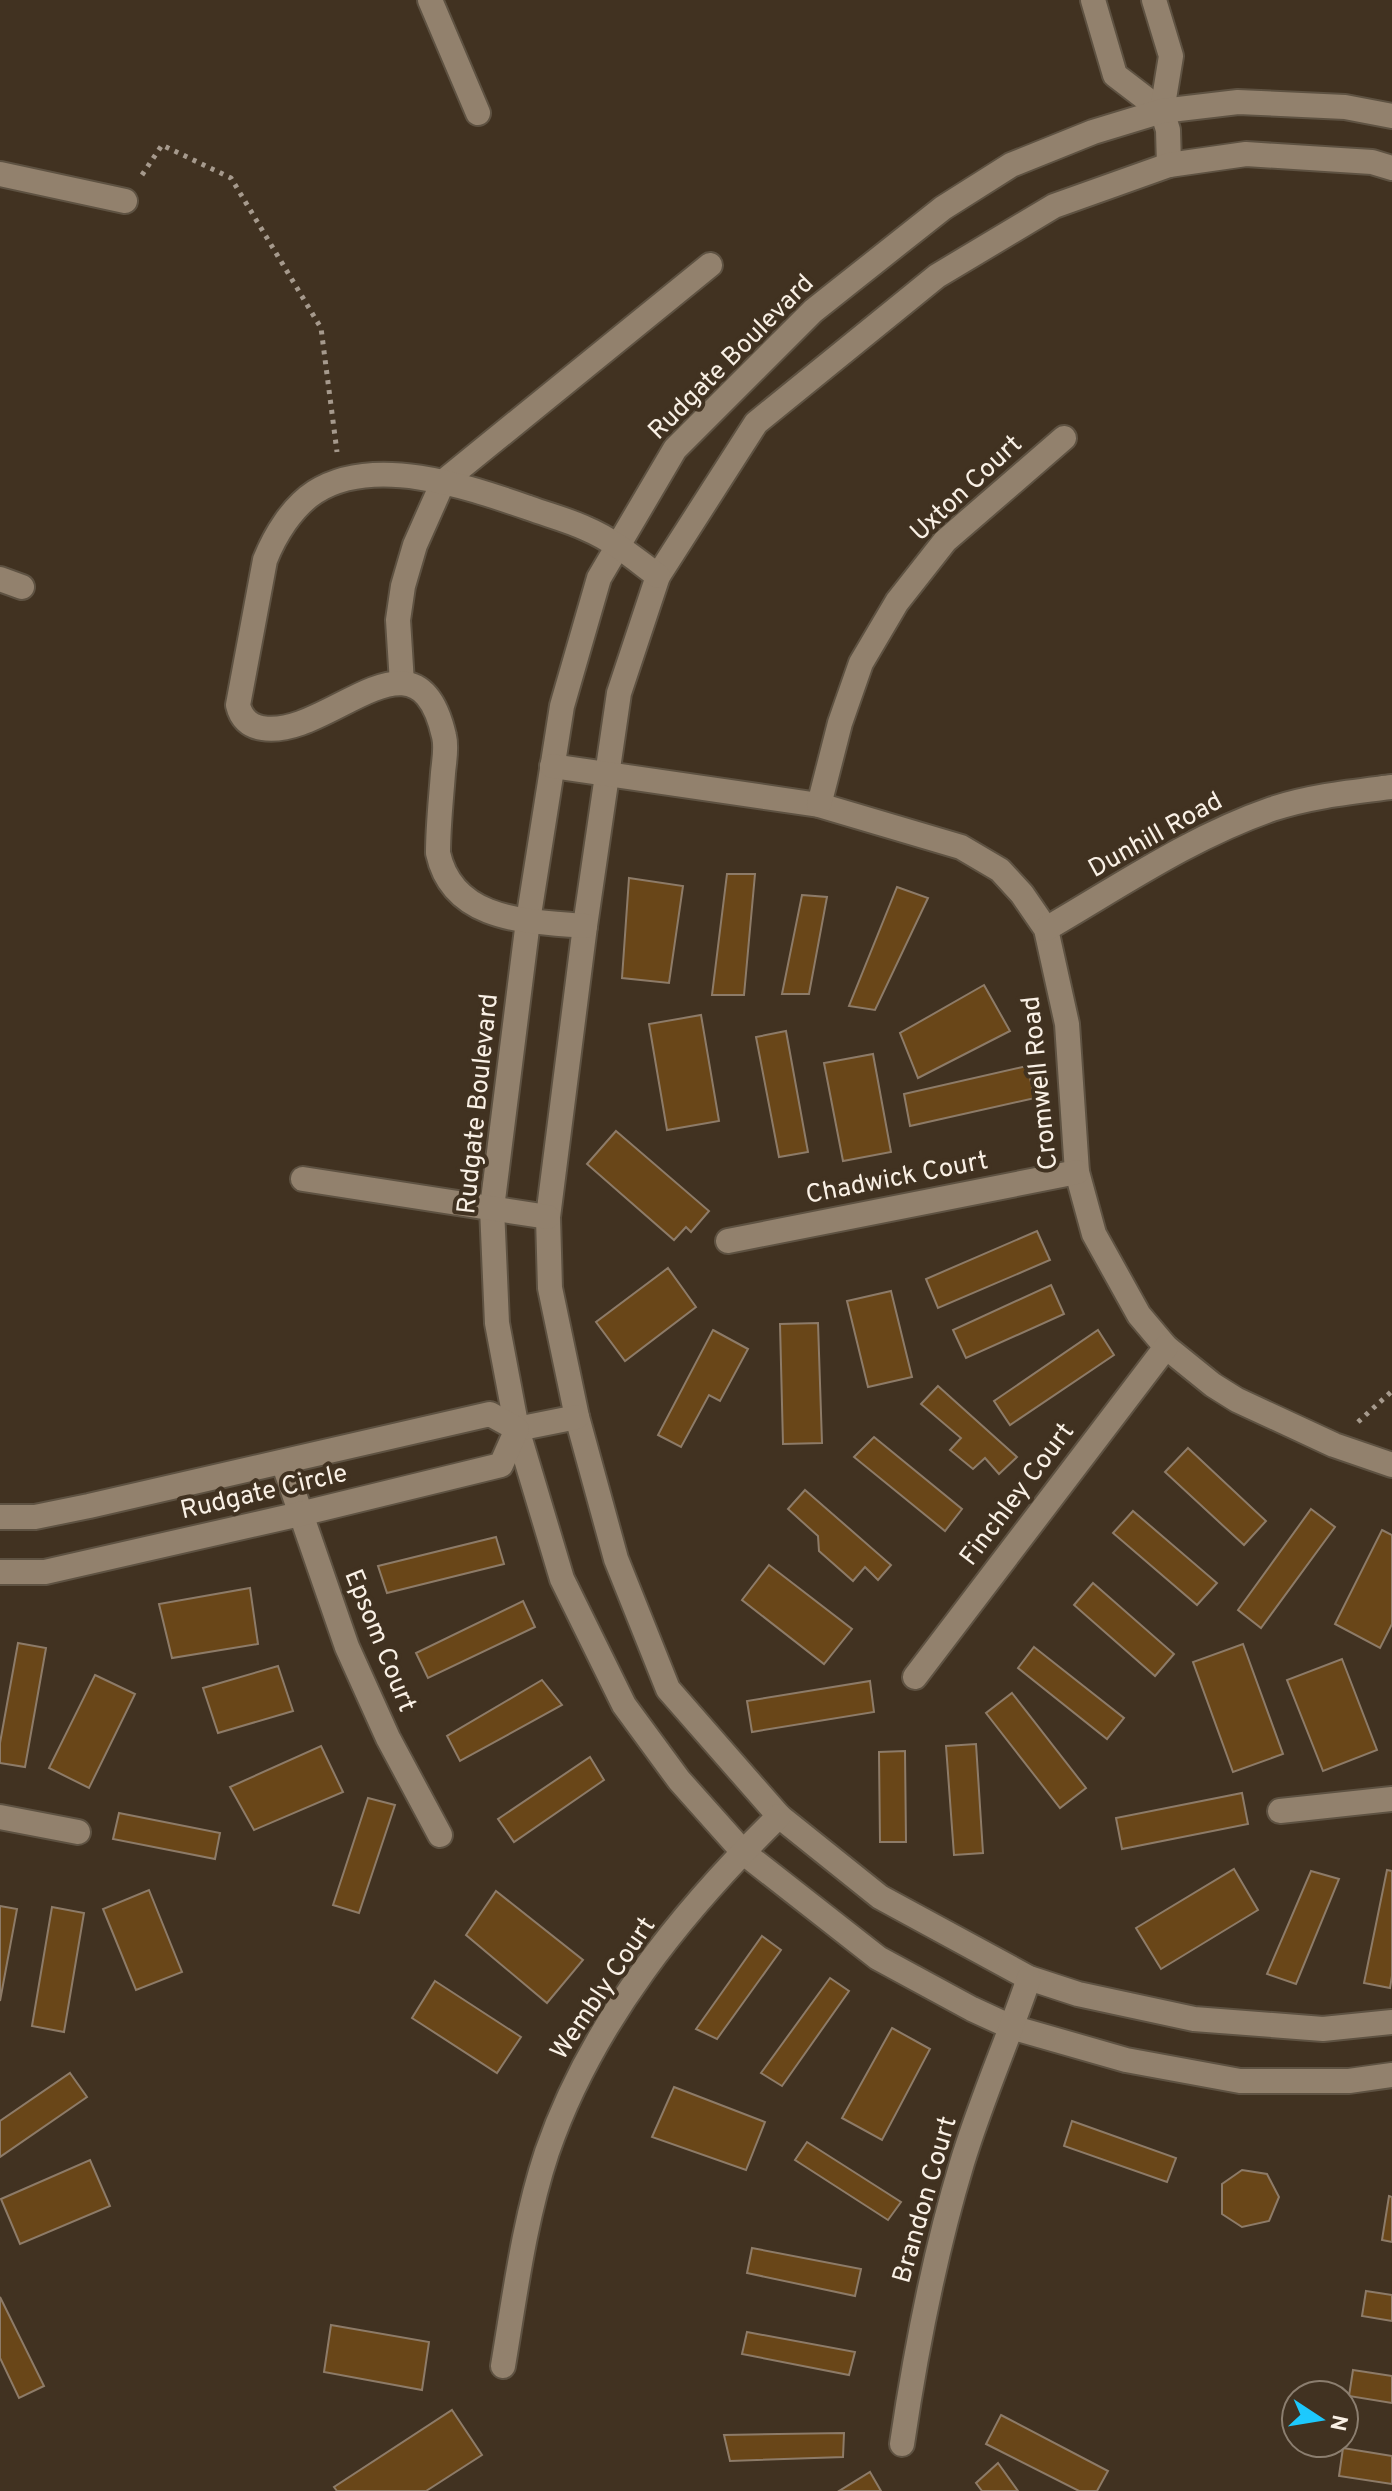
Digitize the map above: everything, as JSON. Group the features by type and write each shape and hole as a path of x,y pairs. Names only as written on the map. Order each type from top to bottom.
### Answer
{"street":[{"path":"430,0 478,113"},
{"path":"1093,0 1115,75 1162,111"},
{"path":"1154,0 1171,56 1162,111 1168,130 1169,165"},
{"name":"Rudgate Boulevard","path":"1392,116 1345,107 1238,102 1162,111 1093,132 1011,165 931,217 813,311 675,449 599,578 562,706 528,921 492,1208 497,1323 517,1429 562,1579 624,1705 679,1780 744,1853 878,1958 1011,2027 1126,2060 1240,2081 1349,2081 1392,2075"},
{"path":"1392,168 1372,162 1246,154 1169,165 1054,206 925,286 756,423 658,576 619,693 585,926 548,1217 550,1288 577,1417 616,1559 668,1689 779,1816 880,1897 1029,1978 1078,1994 1194,2019 1323,2029 1392,2022"},
{"path":"0,174 125,201"},
{"path":"402,683 398,620 403,586 415,545 443,482 710,265"},
{"name":"Uxton Court","path":"819,805 840,723 861,663 897,602 945,541 1064,438"},
{"path":"585,926 528,921 471,904 449,884 441,870 438,837 445,740 438,715 429,698 418,688 388,683 372,688 316,718 284,729 256,727 240,714 238,705 265,560 272,542 300,505 316,491 363,475 392,475 443,482 587,529 618,546 658,576"},
{"name":"Cromwell Road","path":"552,766 819,805 961,847 1000,870 1022,894 1046,929 1067,1024 1077,1172 1094,1234 1139,1315 1166,1347 1237,1400 1334,1445 1392,1465"},
{"name":"Dunhill Road","path":"1046,929 1184,847 1229,825 1275,808 1328,795 1392,787"},
{"name":"Chadwick Court","path":"728,1241 1077,1172"},
{"path":"303,1179 548,1217"},
{"name":"Finchley Court","path":"915,1677 1166,1347"},
{"name":"Rudgate Circle","path":"0,1517 35,1517 89,1506 490,1414 517,1429 501,1465 45,1572 0,1572"},
{"path":"517,1429 577,1417"},
{"name":"Epsom Court","path":"283,1462 347,1647 388,1738 440,1835"},
{"path":"1280,1811 1392,1799"},
{"name":"Wembly Court","path":"503,2366 529,2216 547,2153 573,2085 639,1977 683,1921 779,1816"},
{"path":"0,1817 78,1832"},
{"name":"Brandon Court","path":"902,2444 930,2284 962,2163 1029,1978"}],"path":[{"path":"125,201 162,145 231,178 321,328 340,481"}],"building":[{"path":"727,874 755,874 744,995 712,995"},
{"path":"629,878 683,886 669,983 622,978"},
{"path":"897,887 928,898 875,1010 849,1006"},
{"path":"802,895 827,897 809,994 782,994"},
{"path":"984,985 1010,1031 918,1078 900,1033"},
{"path":"701,1015 719,1121 667,1130 649,1024"},
{"path":"786,1031 808,1152 779,1157 756,1037"},
{"path":"873,1054 891,1152 843,1161 824,1063"},
{"path":"1027,1066 1035,1098 910,1126 904,1094"},
{"path":"616,1131 709,1211 691,1232 686,1227 674,1240 587,1164"},
{"path":"1037,1231 1050,1260 938,1308 926,1279"},
{"path":"668,1268 696,1307 625,1361 596,1322"},
{"path":"1051,1285 1064,1314 966,1358 953,1330"},
{"path":"891,1291 912,1377 868,1387 847,1301"},
{"path":"818,1323 822,1443 783,1444 780,1324"},
{"path":"713,1330 748,1349 720,1401 709,1395 681,1447 658,1435"},
{"path":"1098,1330 1114,1355 1010,1425 994,1401"},
{"path":"938,1386 1017,1457 999,1474 985,1458 973,1469 950,1450 961,1438 921,1404"},
{"path":"874,1437 962,1509 945,1531 854,1457"},
{"path":"1188,1448 1266,1521 1244,1545 1165,1472"},
{"path":"805,1490 891,1565 878,1580 865,1567 853,1581 819,1551 818,1536 788,1509"},
{"path":"1311,1509 1335,1527 1261,1628 1238,1610"},
{"path":"1133,1511 1217,1583 1197,1605 1113,1533"},
{"path":"1382,1530 1392,1535 1392,1624 1380,1648 1335,1624"},
{"path":"496,1537 504,1564 387,1593 378,1566"},
{"path":"769,1565 852,1629 824,1664 742,1600"},
{"path":"1093,1583 1174,1654 1155,1676 1074,1605"},
{"path":"250,1588 258,1644 172,1658 159,1604"},
{"path":"523,1601 535,1627 428,1678 416,1653"},
{"path":"18,1643 46,1648 25,1767 0,1763 0,1743"},
{"path":"1243,1644 1283,1754 1233,1772 1193,1662"},
{"path":"1034,1647 1124,1718 1107,1739 1018,1668"},
{"path":"1342,1659 1377,1750 1323,1771 1287,1680"},
{"path":"278,1666 293,1711 218,1733 203,1688"},
{"path":"95,1675 135,1694 89,1788 49,1768"},
{"path":"542,1680 562,1705 460,1761 447,1736"},
{"path":"870,1681 874,1712 752,1732 747,1701"},
{"path":"1012,1693 1086,1788 1060,1808 986,1713"},
{"path":"976,1744 983,1853 954,1855 946,1746"},
{"path":"321,1746 343,1792 254,1830 230,1787"},
{"path":"905,1751 906,1842 880,1842 879,1752"},
{"path":"590,1757 604,1780 514,1842 498,1819"},
{"path":"1242,1793 1248,1824 1122,1849 1116,1818"},
{"path":"368,1798 395,1805 359,1913 333,1905"},
{"path":"119,1813 220,1833 215,1859 113,1839"},
{"path":"1234,1869 1258,1910 1161,1969 1136,1928"},
{"path":"1387,1870 1392,1871 1390,1988 1364,1983"},
{"path":"1311,1871 1339,1879 1296,1984 1267,1974"},
{"path":"149,1890 182,1972 136,1990 103,1909"},
{"path":"496,1891 583,1960 547,2003 466,1935"},
{"path":"0,1906 17,1909 0,2001"},
{"path":"52,1907 84,1913 64,2032 32,2026"},
{"path":"762,1936 781,1950 717,2039 696,2029"},
{"path":"830,1978 849,1991 782,2086 761,2073"},
{"path":"435,1981 521,2037 497,2073 412,2018"},
{"path":"892,2028 930,2049 882,2140 842,2118"},
{"path":"70,2073 87,2097 0,2157 0,2121"},
{"path":"674,2087 765,2122 746,2170 652,2137"},
{"path":"1072,2121 1176,2158 1167,2182 1064,2146"},
{"path":"807,2142 901,2202 888,2220 795,2160"},
{"path":"90,2160 110,2206 20,2244 1,2199"},
{"path":"1242,2170 1267,2174 1279,2197 1269,2221 1242,2227 1222,2214 1222,2184"},
{"path":"1389,2196 1392,2197 1392,2242 1382,2240"},
{"path":"752,2248 861,2269 855,2296 747,2273"},
{"path":"1366,2291 1392,2295 1392,2321 1362,2316"},
{"path":"0,2297 44,2386 19,2398 0,2358"},
{"path":"331,2325 429,2342 422,2390 324,2372"},
{"path":"747,2332 855,2352 849,2375 742,2354"},
{"path":"1353,2370 1392,2376 1392,2403 1360,2398 1360,2379 1352,2379"},
{"path":"452,2410 482,2455 426,2491 337,2491 334,2487"},
{"path":"1001,2415 1108,2471 1097,2491 1079,2491 986,2444"},
{"path":"844,2433 843,2457 730,2461 724,2435"},
{"path":"1360,2451 1392,2456 1392,2484 1339,2476 1341,2459 1360,2459"},
{"path":"998,2463 1018,2491 982,2491 976,2483"},
{"path":"870,2472 881,2491 839,2491"}]}
